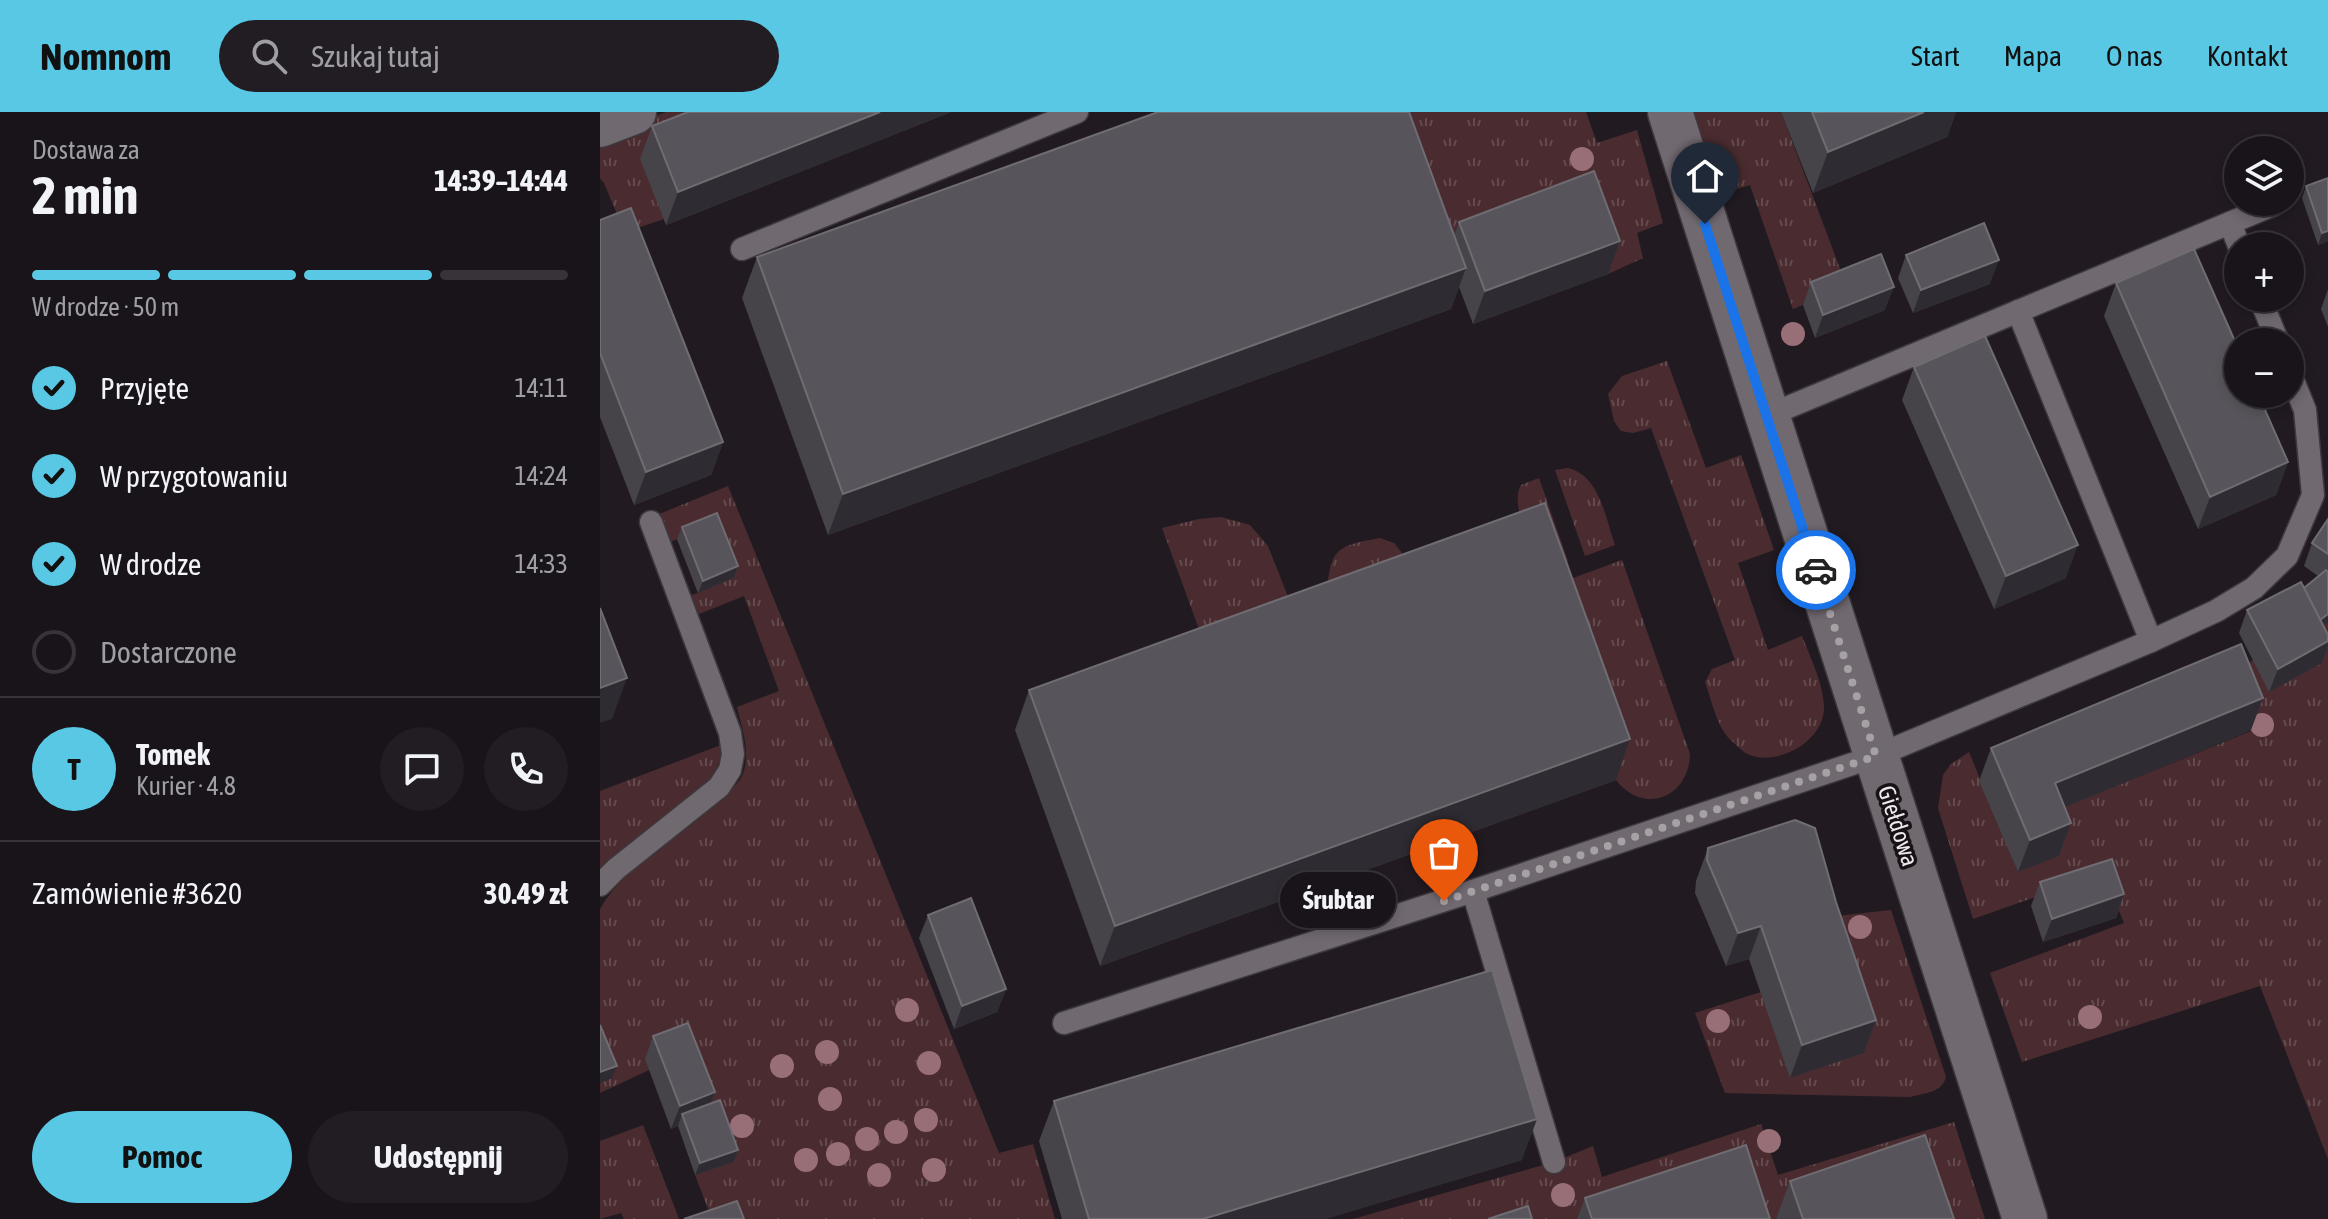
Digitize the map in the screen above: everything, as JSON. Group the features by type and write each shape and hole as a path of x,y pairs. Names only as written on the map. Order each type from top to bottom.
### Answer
{"street":[{"path":"600,125 634,112"},
{"name":"Giełdowa","path":"1670,112 2025,1219"}],"lane":[{"path":"742,249 1077,112"},
{"path":"1767,416 2247,216"},
{"path":"2230,223 2234,232"},
{"path":"2018,311 2151,641"},
{"path":"1064,1023 1876,756 2216,611 2254,588 2287,556 2313,495 2304,408"},
{"path":"600,885 719,787 730,770 733,754 720,702 651,522"},
{"path":"1473,891 1554,1162"}],"green space":[{"path":"666,112 759,112 641,159 664,219 634,229 622,226 600,178 600,138"},
{"path":"1396,112 1586,112 1597,143 1637,130 1663,223 1637,233 1643,258 1608,274 1464,248 1435,218"},
{"path":"1689,112 1781,112 1847,287 1793,309 1750,185 1715,193"},
{"path":"1667,361 1706,468 1741,455 1774,550 1738,563 1768,650 1802,636 1816,670 1824,706 1818,729 1800,746 1777,756 1765,758 1748,754 1727,736 1719,722 1705,682 1712,669 1735,660 1651,428 1633,433 1621,431 1614,421 1608,394 1622,376"},
{"path":"1568,468 1579,472 1594,488 1615,545 1585,556 1555,470"},
{"path":"1539,478 1568,561 1540,571 1523,528 1518,504 1521,485"},
{"path":"728,486 999,1153 1033,1144 1055,1219 712,1219 695,1175 734,1161 649,1070 600,1093 600,1083 612,1078 600,1048 600,909 620,882 644,858 736,785 743,774 746,757 737,707 779,691 744,596 694,616 688,596 698,593 677,539 668,543 657,515"},
{"path":"1221,517 1250,525 1268,546 1300,627 1210,659 1162,528"},
{"path":"1380,538 1394,543 1410,563 1327,591 1331,565 1339,551 1355,543"},
{"path":"1622,560 1690,754 1688,769 1674,791 1651,799 1627,791 1616,780 1546,588"},
{"path":"2328,622 2328,1159 2260,986 2022,1062 1990,973 2124,923 2103,873 1973,919 1938,808 1943,775 1951,764 1969,752 2018,872 2058,856 2043,816 2251,731 2229,677 2253,660 2309,637"},
{"path":"721,745 722,757 711,779 600,871 600,791"},
{"path":"1891,910 1946,1077 1941,1086 1932,1092 1910,1097 1725,1093 1695,1013 1761,992 1819,918"},
{"path":"1954,1122 1985,1219 1353,1219 1554,1162 1593,1146 1602,1177 1761,1124 1778,1175"},
{"path":"643,1125 679,1219 624,1219 621,1213 600,1219 600,1141"}],"building":[{"path":"688,112 880,112 678,192 652,126"},
{"path":"1158,112 1409,112 1466,268 843,494 757,257"},
{"path":"1812,112 1924,112 1828,152"},
{"path":"1594,171 1620,241 1485,291 1459,222"},
{"path":"2328,178 2328,231 2322,233 2306,186"},
{"path":"631,208 723,442 646,472 600,353 600,220"},
{"path":"1984,223 1999,260 1921,290 1906,255"},
{"path":"2194,249 2229,328 2224,328 2224,408 2264,408 2288,462 2210,497 2116,283"},
{"path":"1881,254 1894,287 1823,315 1811,282"},
{"path":"1985,336 2078,545 2006,576 1914,367"},
{"path":"1545,503 1630,739 1115,926 1029,690"},
{"path":"717,513 738,566 703,581 682,527"},
{"path":"2328,519 2328,554 2312,543"},
{"path":"2326,570 2328,614 2320,620 2304,588"},
{"path":"2301,582 2328,635 2328,641 2278,669 2247,610"},
{"path":"600,608 627,678 600,688"},
{"path":"2241,644 2263,698 2055,783 2071,823 2030,840 1991,748"},
{"path":"1795,820 1815,828 1876,1020 1802,1045 1761,926 1738,933 1707,860 1708,848"},
{"path":"2112,859 2124,894 2052,919 2040,882"},
{"path":"971,898 1006,989 962,1006 928,915"},
{"path":"1492,970 1537,1119 1203,1219 1089,1219 1054,1101"},
{"path":"688,1023 715,1092 680,1106 653,1036"},
{"path":"600,1025 617,1066 600,1072"},
{"path":"720,1100 738,1150 700,1163 682,1114"},
{"path":"1925,1135 1954,1219 1803,1219 1790,1181"},
{"path":"1746,1145 1770,1219 1592,1219 1585,1198"},
{"path":"737,1201 744,1219 684,1219"},
{"path":"1528,1206 1532,1219 1488,1219"}],"way so far":[{"path":"1444,901 1876,756 1816,570"}],"place":[{"name":"Śrubtar","path":"1444,901"}],"route":[{"path":"1705,224 1816,570"}]}
